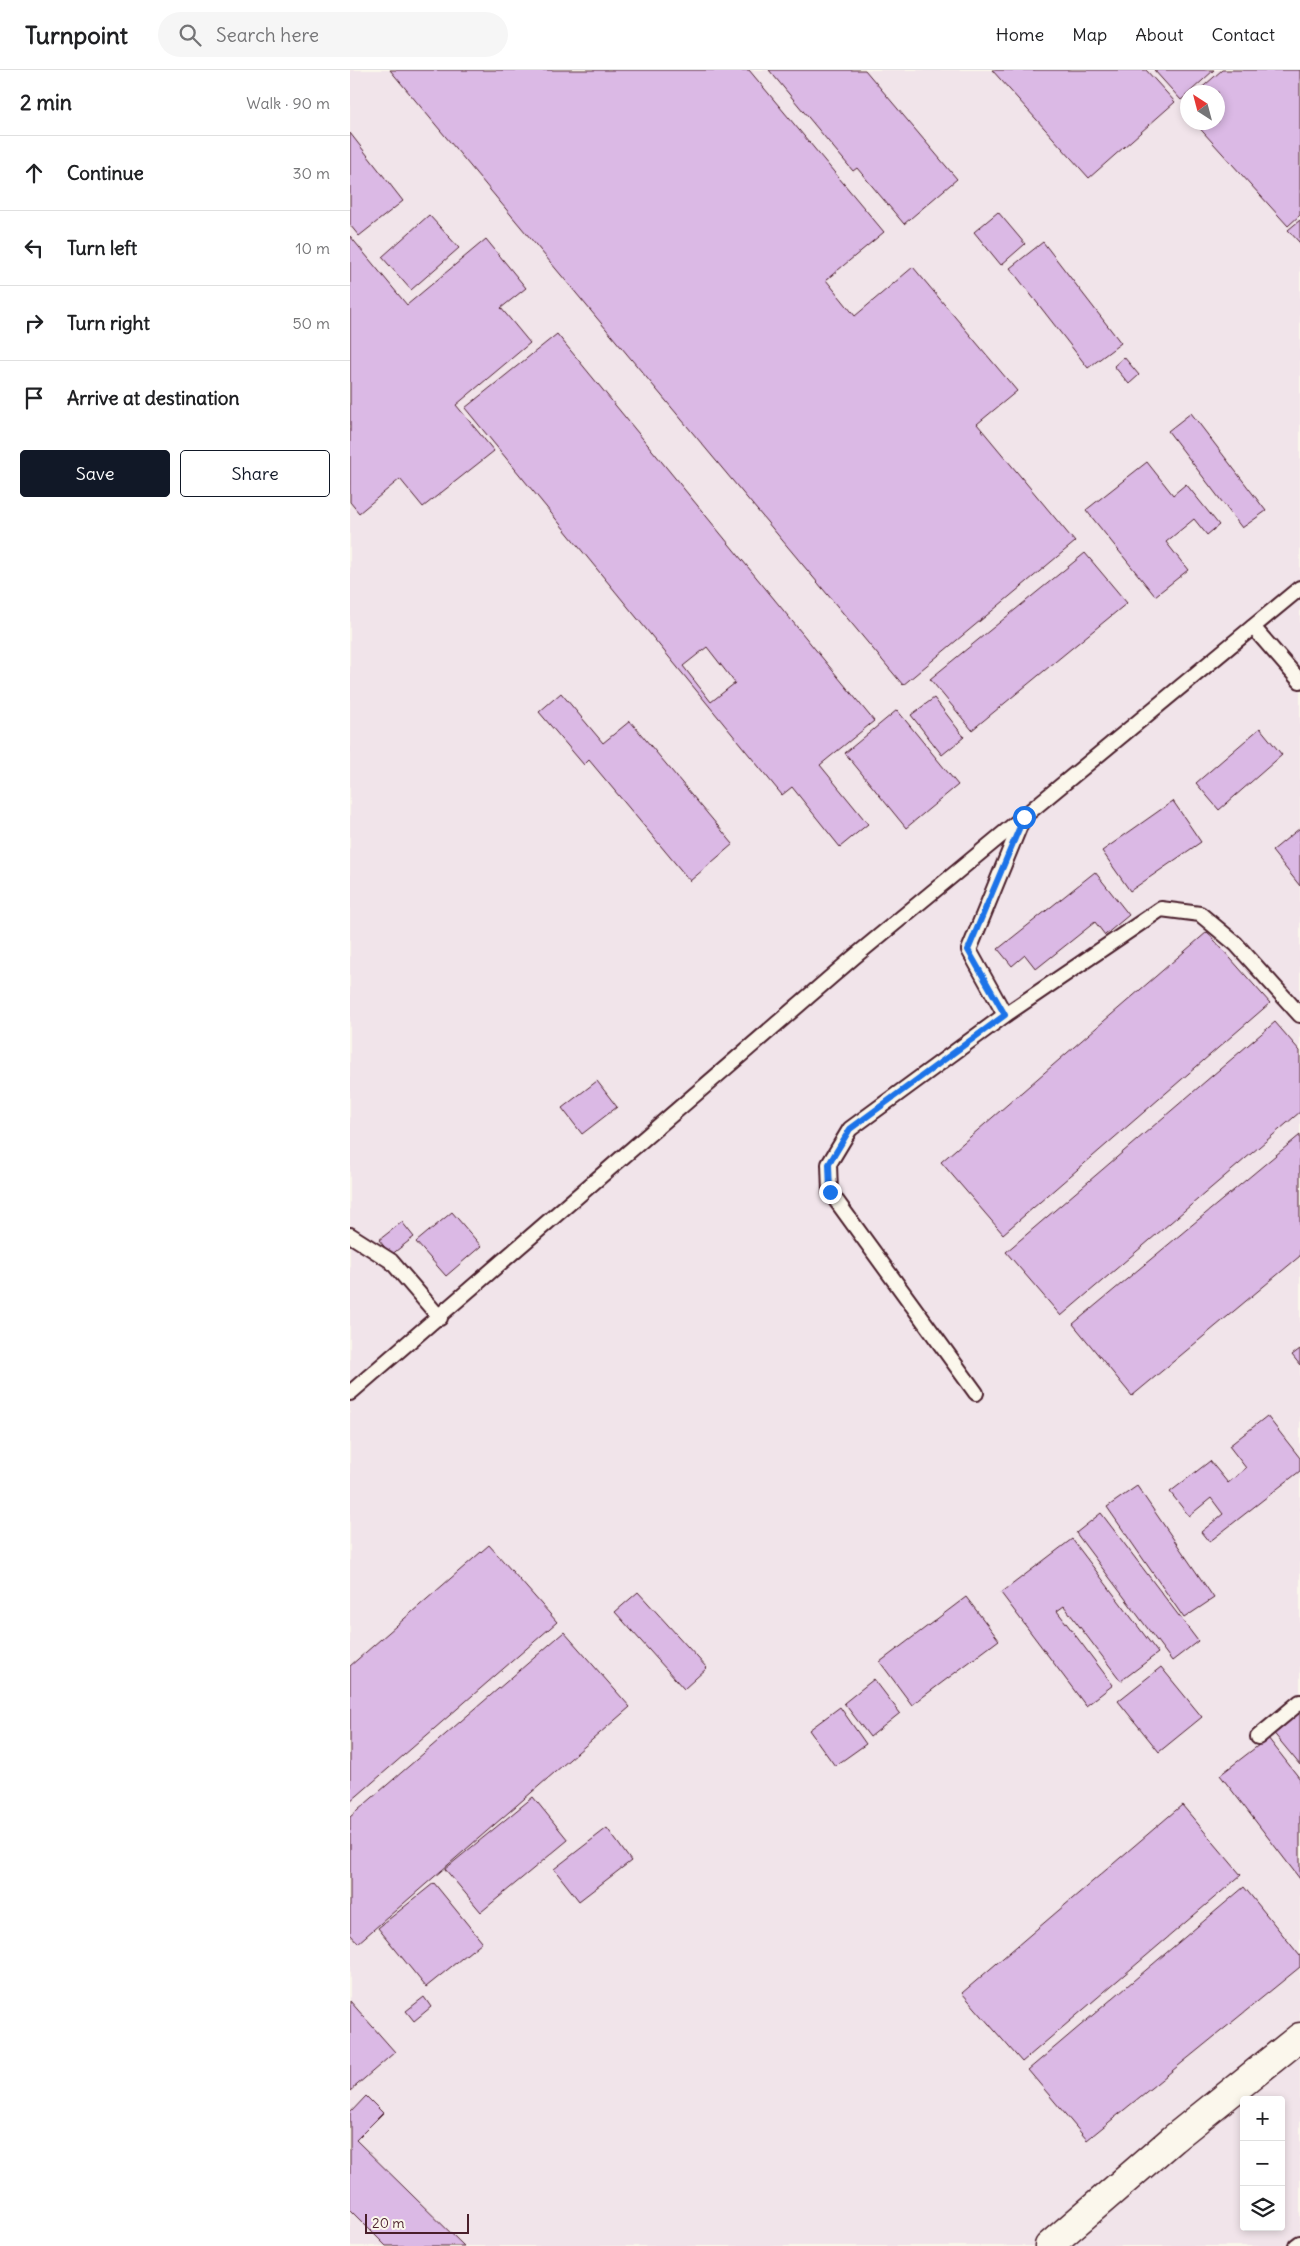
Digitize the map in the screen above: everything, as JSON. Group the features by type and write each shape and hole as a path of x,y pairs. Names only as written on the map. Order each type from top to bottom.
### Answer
{"street":[{"path":"1049,2246 1173,2139 1300,2037"}],"lane":[{"path":"350,1394 440,1318 854,957 1300,588"},
{"path":"1252,626 1300,681"},
{"path":"1005,1015 968,950 1024,817"},
{"path":"976,1393 830,1192 829,1164 850,1129 1005,1015 1161,908 1200,914 1236,944 1300,1015"},
{"path":"350,1235 391,1261 440,1318"},
{"path":"1258,1737 1300,1702"},
{"path":"1296,2246 1300,2243"}],"shaded area":[{"path":"350,70 1300,70 1300,2246 350,2246"}],"building":[{"path":"390,70 749,70 884,232 826,280 855,316 913,267 1017,391 977,424 1075,542 903,685"},
{"path":"769,70 865,70 957,179 904,224 857,168 853,171"},
{"path":"992,70 1146,70 1175,102 1089,178"},
{"path":"1154,70 1214,70 1198,85 1180,85 1180,99"},
{"path":"1222,70 1300,70 1300,215 1288,226 1201,130 1225,130 1225,85 1205,85"},
{"path":"350,133 403,201 359,236 350,225"},
{"path":"998,212 1025,244 1001,265 974,232"},
{"path":"429,215 459,248 411,290 382,257"},
{"path":"1300,220 1300,243 1288,230"},
{"path":"350,236 407,305 486,239 526,288 501,308 530,343 456,405 494,451 423,507 400,479 359,513 350,502"},
{"path":"1043,242 1121,343 1088,368 1010,268"},
{"path":"557,334 874,721 820,765 868,824 840,847 792,787 782,795 465,408","holes":["707,647 735,683 711,702 683,666"]},
{"path":"1124,357 1139,375 1129,384 1114,366"},
{"path":"1191,413 1266,511 1242,528 1168,431"},
{"path":"1147,462 1173,495 1186,484 1219,525 1207,535 1194,519 1166,542 1188,570 1155,596 1086,510"},
{"path":"1085,553 1127,603 972,730 930,679"},
{"path":"561,693 603,743 630,721 733,844 690,881 589,760 584,765 539,712"},
{"path":"934,698 964,737 942,755 911,715"},
{"path":"897,710 958,785 906,828 845,753"},
{"path":"1260,728 1282,755 1219,810 1196,783"},
{"path":"1173,801 1201,842 1130,891 1102,851"},
{"path":"1300,828 1300,886 1272,851"},
{"path":"1095,872 1129,915 1105,935 1095,922 1036,969 1025,955 1012,966 998,949"},
{"path":"1207,932 1270,1003 1003,1234 941,1162"},
{"path":"1275,1022 1300,1051 1300,1112 1061,1316 1006,1252"},
{"path":"597,1081 617,1107 582,1134 562,1108"},
{"path":"1300,1135 1300,1256 1132,1396 1073,1324"},
{"path":"452,1212 481,1246 446,1276 416,1242"},
{"path":"402,1222 414,1237 391,1255 379,1240"},
{"path":"1300,1349 1300,1365 1292,1355"},
{"path":"1267,1416 1300,1458 1300,1471 1209,1542 1201,1532 1223,1514 1211,1498 1189,1516 1170,1492 1210,1461 1228,1483 1246,1468 1229,1446"},
{"path":"1137,1486 1214,1598 1184,1618 1107,1507"},
{"path":"1101,1513 1198,1641 1172,1661 1076,1533"},
{"path":"1072,1539 1158,1653 1121,1681 1064,1606 1057,1611 1113,1685 1086,1706 1001,1593"},
{"path":"489,1545 557,1622 350,1802 350,1666"},
{"path":"638,1592 707,1668 684,1689 615,1612"},
{"path":"966,1597 999,1640 912,1705 880,1662"},
{"path":"564,1632 630,1707 358,1943 350,1934 350,1817"},
{"path":"1161,1667 1202,1717 1159,1752 1118,1701"},
{"path":"874,1679 900,1713 870,1737 844,1703"},
{"path":"840,1707 866,1744 835,1766 809,1730"},
{"path":"1300,1708 1300,1765 1272,1731"},
{"path":"1268,1738 1300,1779 1300,1879 1220,1775"},
{"path":"533,1797 568,1840 481,1912 445,1869"},
{"path":"1182,1805 1241,1875 1022,2062 962,1993"},
{"path":"607,1828 631,1861 579,1901 554,1869"},
{"path":"434,1883 482,1942 426,1987 378,1928"},
{"path":"1244,1887 1300,1956 1300,1967 1087,2140 1028,2070"},
{"path":"424,1997 431,2007 414,2021 406,2011"},
{"path":"350,2001 395,2052 350,2091"},
{"path":"366,2096 383,2113 356,2140 464,2246 386,2246 350,2210 350,2113"}],"route":[{"path":"830,1192 829,1164 850,1129 1005,1015 968,950 1024,817"}]}
